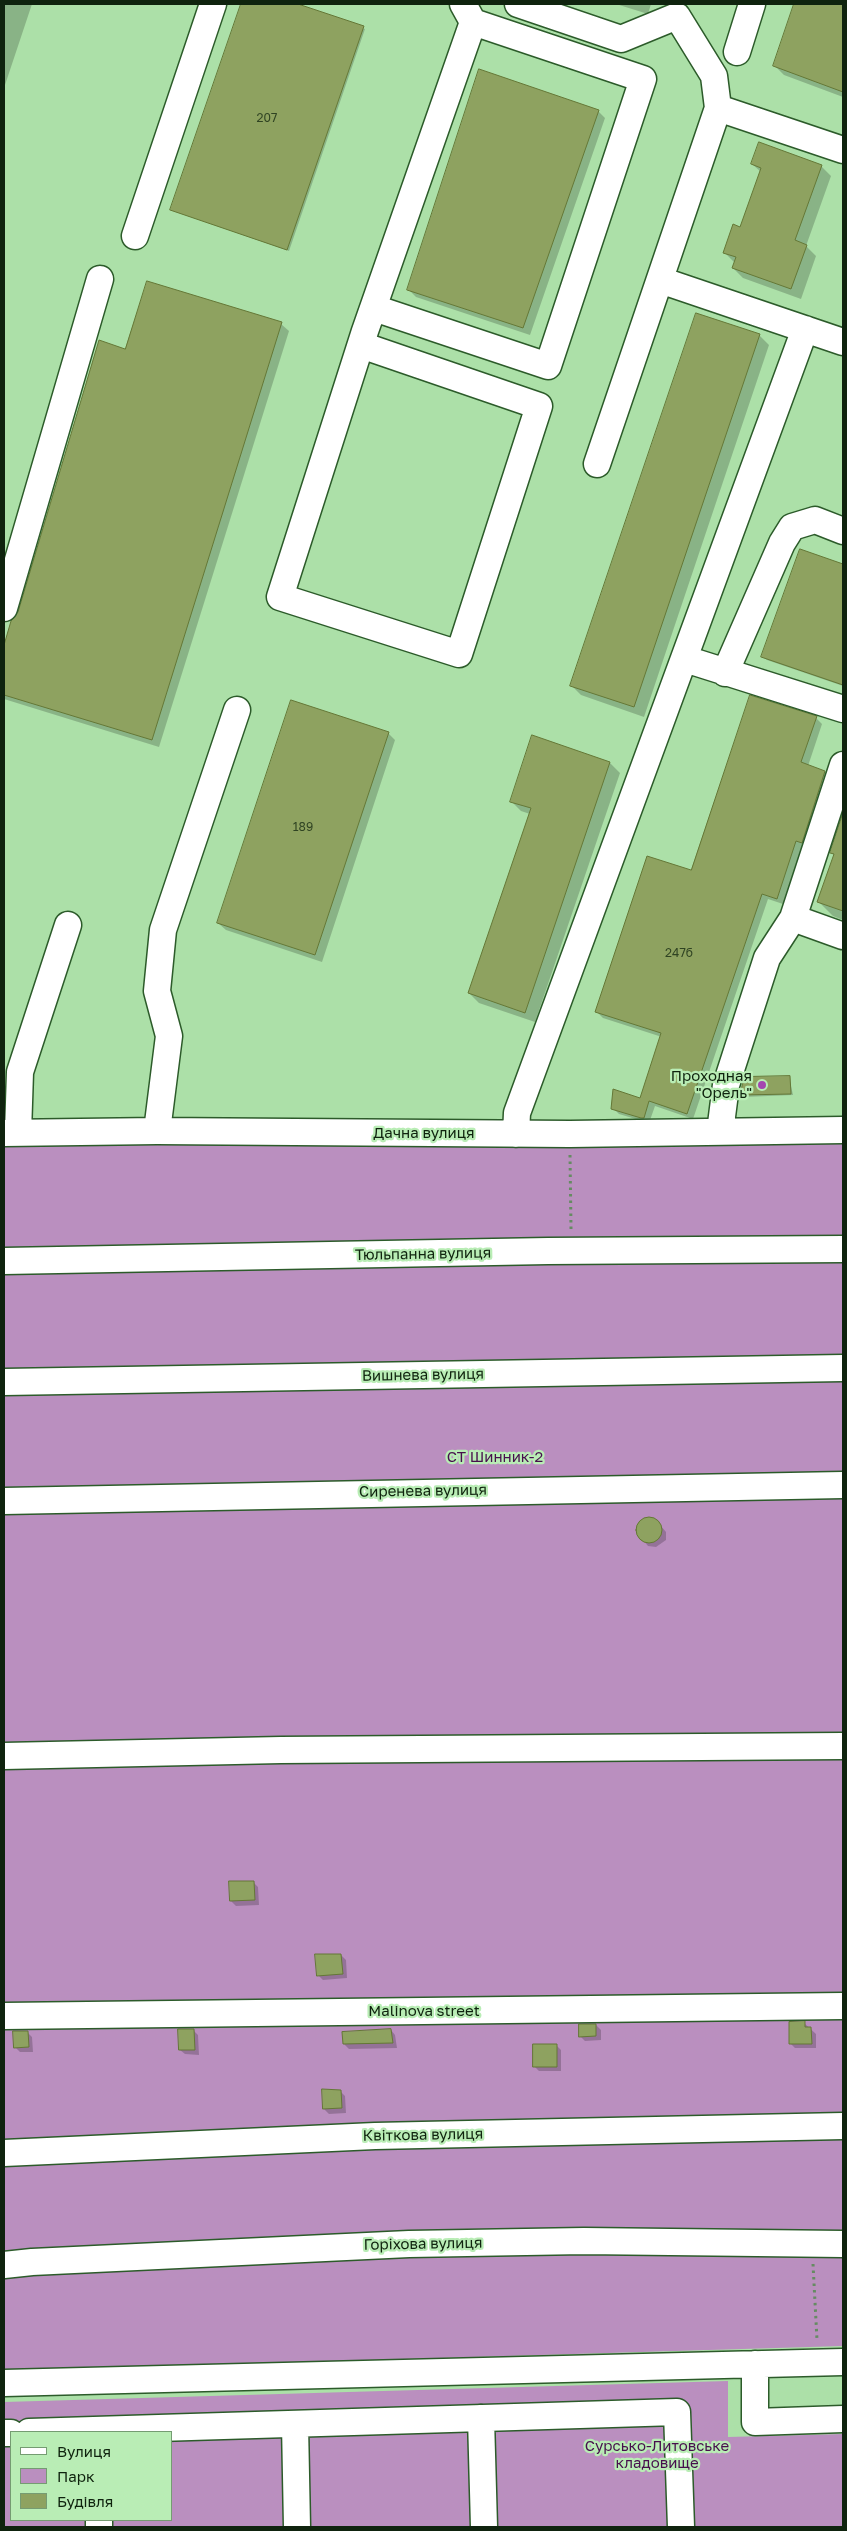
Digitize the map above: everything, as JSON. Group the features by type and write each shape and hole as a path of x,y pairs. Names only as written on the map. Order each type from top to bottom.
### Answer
{"street":[{"path":"135,236 213,4"},
{"path":"518,4 621,39 679,10 714,76 718,108 597,464"},
{"path":"737,52 752,4"},
{"path":"361,345 539,406 459,654 280,597 361,345 374,308 468,13 643,79 548,366 374,308"},
{"path":"718,108 843,150"},
{"path":"4,608 100,279"},
{"path":"660,280 843,342"},
{"path":"516,1134 517,1113 804,330"},
{"path":"725,673 782,543 792,527 815,520 843,531"},
{"path":"685,659 843,709"},
{"path":"157,1131 169,1036 157,991 163,930 237,710"},
{"path":"720,1132 726,1085 767,958 793,918 843,764"},
{"path":"793,918 843,936"},
{"path":"11,1133 20,1072 68,925"},
{"name":"Дачна вулиця","path":"11,1133 157,1131 570,1134 843,1130"},
{"name":"Тюльпанна вулиця","path":"4,1261 571,1251 843,1249"},
{"name":"Вишнева вулиця","path":"4,1382 843,1368"},
{"name":"Сиренева вулиця","path":"4,1501 843,1485"},
{"path":"4,1756 291,1750 843,1746"},
{"name":"Malinova street","path":"4,2016 843,2006"},
{"name":"Квіткова вулиця","path":"4,2153 375,2136 843,2126"},
{"name":"Горіхова вулиця","path":"4,2265 32,2262 389,2245 584,2241 843,2244"},
{"path":"4,2384 831,2362"},
{"path":"755,2364 755,2422 843,2419"},
{"path":"96,2431 677,2412 681,2527"},
{"path":"481,2418 484,2527"},
{"path":"295,2424 296,2527"}],"path":[{"path":"570,1134 571,1251"},
{"path":"812,2244 831,2362"}],"green space":[{"name":"СТ Шинник-2","path":"843,1134 843,2346 4,2371 4,1143"},
{"name":"Сурсько-Литовське кладовище","path":"728,2381 728,2437 843,2434 843,2527 4,2527 4,2402"}],"building":[{"path":"241,4 298,4 364,26 287,250 170,210"},
{"path":"794,4 843,4 843,92 773,66"},
{"path":"479,69 599,110 523,328 407,290"},
{"path":"759,142 822,165 795,240 807,245 791,289 732,268 736,257 723,253 733,224 740,227 761,168 751,164"},
{"path":"147,281 282,322 152,740 4,695 4,645 11,621 18,612 99,340 125,349"},
{"path":"696,313 760,334 634,707 570,686"},
{"path":"800,549 843,564 843,685 761,657"},
{"path":"750,695 817,716 801,762 825,771 802,843 796,841 777,899 762,894 687,1114 649,1101 644,1118 641,1118 611,1109 613,1089 640,1098 661,1033 595,1012 647,856 691,870"},
{"path":"291,700 389,732 315,955 217,923"},
{"path":"532,735 610,762 525,1013 468,993 531,808 510,802"},
{"path":"843,813 843,911 817,902 834,854 830,853"},
{"name":"Проходная \"Орель\"","path":"790,1076 791,1094 740,1095 744,1077"},
{"path":"649,1517 658,1521 662,1530 658,1539 649,1543 640,1539 636,1530 640,1521"},
{"path":"229,1881 254,1881 255,1900 230,1901"},
{"path":"315,1954 341,1954 343,1974 317,1976"},
{"path":"805,2021 805,2027 811,2027 812,2044 789,2044 789,2022"},
{"path":"579,2024 596,2024 596,2036 579,2037"},
{"path":"178,2029 194,2029 195,2050 179,2050"},
{"path":"391,2029 393,2043 343,2044 342,2032"},
{"path":"13,2031 28,2031 29,2047 14,2048"},
{"path":"533,2044 557,2044 557,2067 533,2067"},
{"path":"322,2089 341,2090 342,2108 323,2109"}],"place":[{"name":"Проходная \"Орель\"","path":"762,1085"}]}
